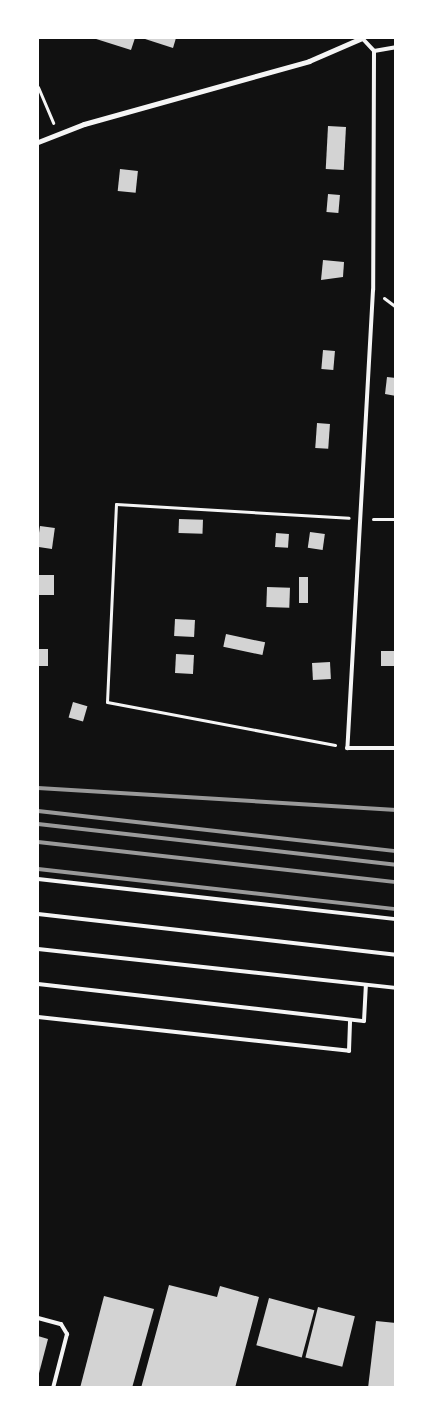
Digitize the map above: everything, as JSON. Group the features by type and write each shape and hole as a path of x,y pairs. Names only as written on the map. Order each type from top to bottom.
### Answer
{"street":[{"path":"38,142 58,133 309,61 362,38"}],"lane":[{"path":"362,38 374,52 373,290 348,748 396,748"},
{"path":"374,52 396,47"},
{"path":"38,879 396,919"},
{"path":"38,914 396,955"},
{"path":"38,948 396,988"},
{"path":"38,984 364,1021 366,985"},
{"path":"38,1016 349,1051 350,1020"},
{"path":"38,1318 61,1324 67,1334 54,1388"}],"path":[{"path":"38,87 58,133"},
{"path":"348,748 107,702 116,504 362,519 396,519"}],"building":[{"path":"93,38 135,38 131,50"},
{"path":"142,38 176,38 173,48"},
{"path":"328,126 346,127 344,170 326,169"},
{"path":"120,169 138,171 136,193 118,191"},
{"path":"328,194 340,195 338,213 326,212"},
{"path":"323,260 344,262 343,277 321,280"},
{"path":"323,350 335,351 333,370 321,369"},
{"path":"387,377 396,378 396,396 385,394"},
{"path":"317,423 330,424 328,449 315,448"},
{"path":"179,519 203,520 202,534 179,533"},
{"path":"40,526 55,528 52,549 38,547"},
{"path":"310,532 325,534 323,550 308,548"},
{"path":"276,533 289,534 288,548 275,547"},
{"path":"38,575 54,575 54,595 38,595"},
{"path":"299,577 308,577 308,603 299,603"},
{"path":"267,587 290,588 289,608 266,607"},
{"path":"175,619 195,620 194,637 174,636"},
{"path":"226,634 265,642 262,655 223,647"},
{"path":"38,649 48,649 48,666 38,666"},
{"path":"381,651 396,651 396,666 381,666"},
{"path":"176,654 194,655 193,674 175,673"},
{"path":"330,662 331,679 313,680 312,663"},
{"path":"73,702 87,706 83,722 69,717"},
{"path":"169,1285 217,1297 220,1286 259,1297 235,1388 141,1388"},
{"path":"104,1296 154,1309 132,1388 80,1388"},
{"path":"269,1298 314,1310 302,1357 256,1345"},
{"path":"318,1307 355,1316 342,1367 305,1357"},
{"path":"376,1321 396,1323 396,1388 368,1388"},
{"path":"38,1336 48,1339 38,1377"}],"railway":[{"path":"38,788 396,810"},
{"path":"38,811 396,851"},
{"path":"38,824 396,865"},
{"path":"38,842 396,882"},
{"path":"38,869 396,909"}]}
